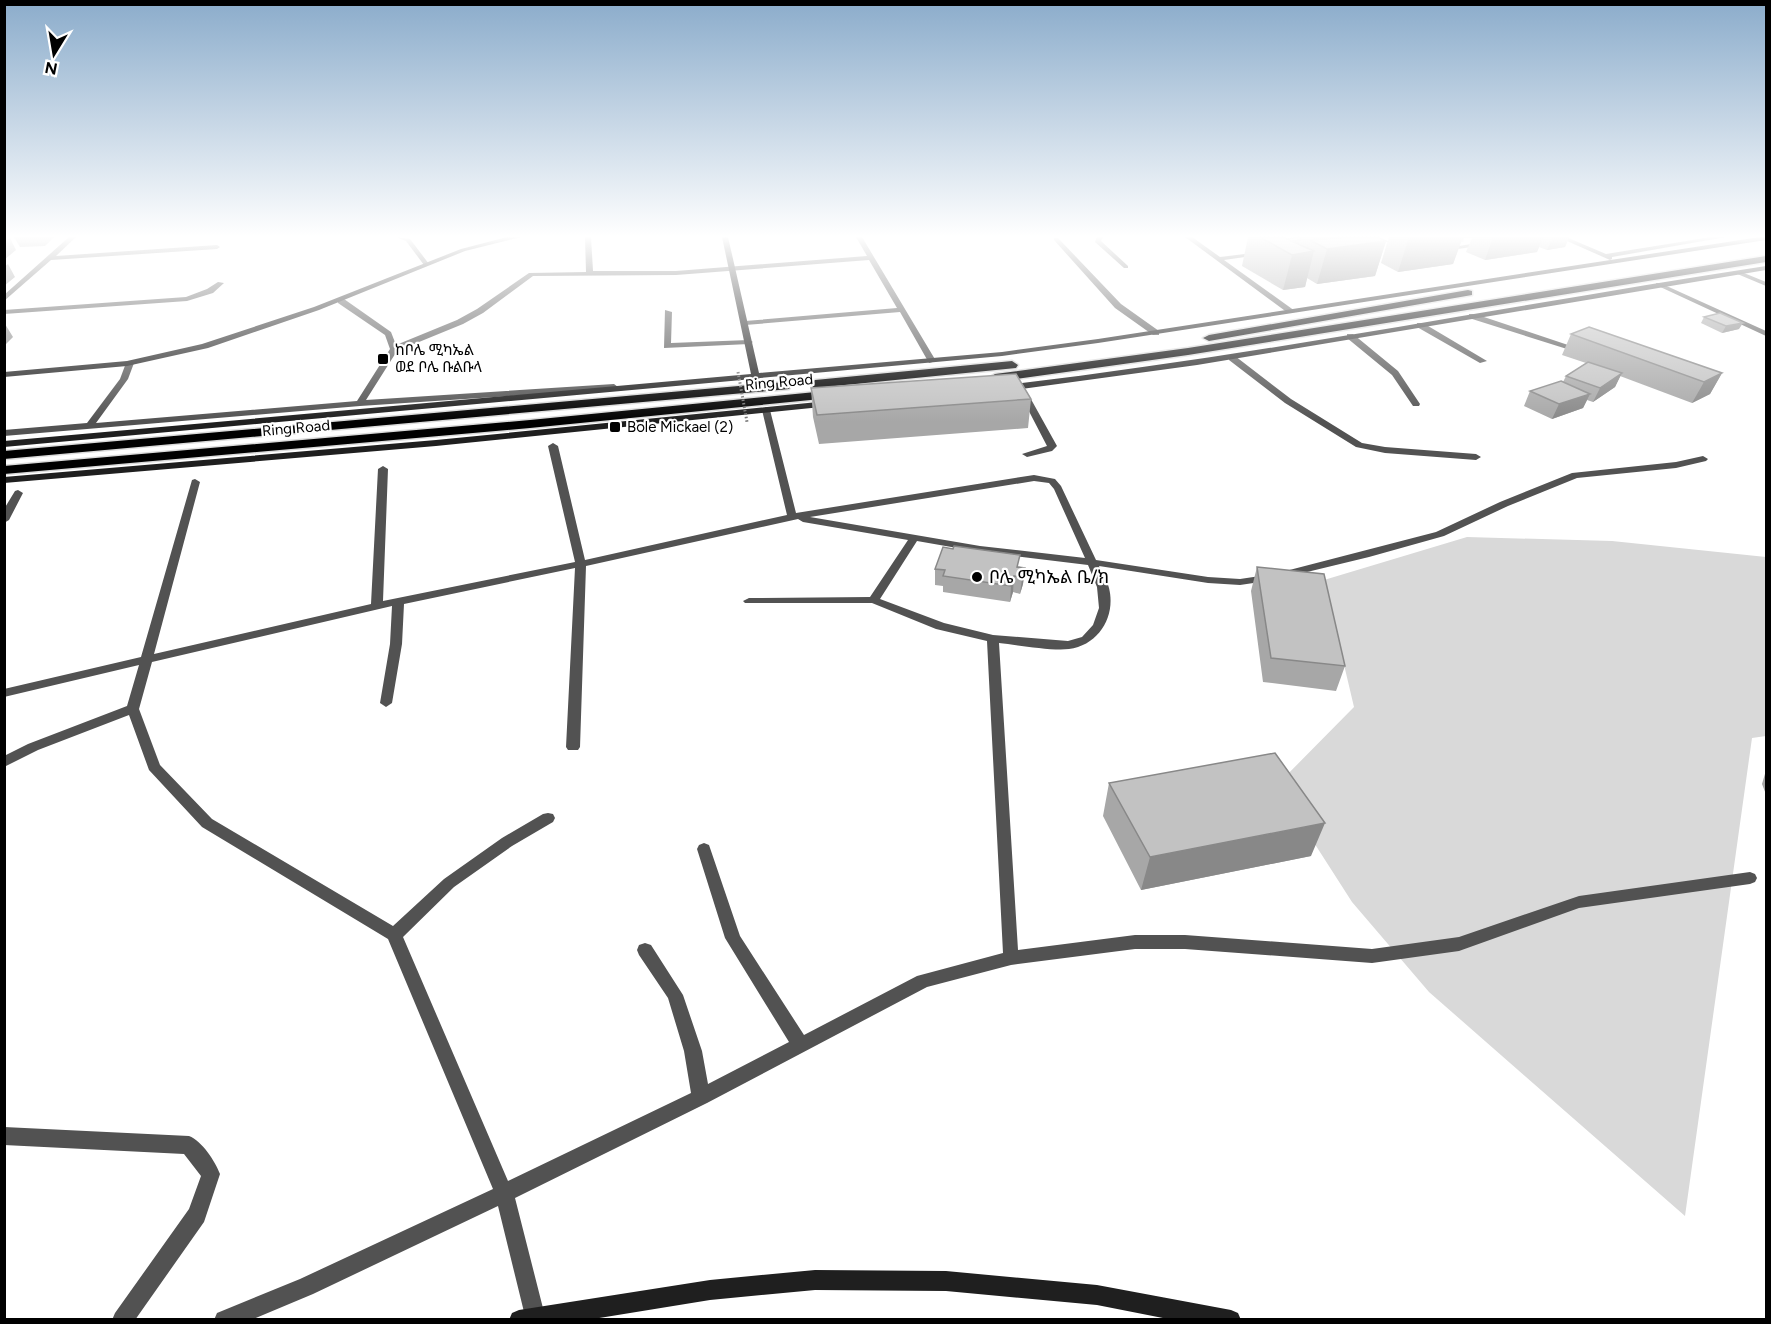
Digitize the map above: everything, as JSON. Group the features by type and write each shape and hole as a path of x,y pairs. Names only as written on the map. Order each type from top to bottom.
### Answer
{"highway":[{"name":"Ring Road","path":"4,470 530,417 1080,357 1439,299"},
{"name":"Ring Road","path":"4,454 530,417 959,382 1172,356 1509,299"}],"street":[{"path":"4,312 185,299"},
{"path":"4,375 130,363 169,355 257,330 346,299"},
{"path":"394,349 460,322 496,299"},
{"path":"739,299 756,378"},
{"path":"896,299 932,361"},
{"path":"1111,299 1156,333"},
{"path":"1274,299 1291,311"},
{"path":"4,444 670,386 1002,354 1156,333 1368,299"},
{"path":"999,388 1232,358 1572,299"},
{"path":"1690,299 1767,334"},
{"path":"341,301 388,334 394,349 391,358 360,403"},
{"path":"745,323 903,310"},
{"path":"668,312 667,346 749,342"},
{"path":"1472,316 1570,347"},
{"path":"1420,325 1483,361"},
{"path":"1350,336 1395,373 1416,404"},
{"path":"1232,358 1288,401 1359,445 1385,450 1476,457"},
{"path":"90,425 124,379 130,363"},
{"path":"4,432 360,403 586,388 670,386"},
{"path":"1020,386 1052,446 1049,449 1027,454"},
{"path":"4,480 436,443 837,403"},
{"path":"766,410 792,517"},
{"path":"553,446 581,564 573,747"},
{"path":"792,517 914,538 1208,580 1240,582 1274,577 1440,534 1504,504 1575,475 1676,465 1703,459"},
{"path":"377,606 383,469"},
{"path":"4,693 377,606 792,517 1044,479 1052,481 1058,488 1103,587 1105,608 1098,626 1086,640 1068,645 993,639 940,626 873,600 750,601"},
{"path":"195,482 147,661 139,679 133,709 154,767 207,823 394,935 504,1193 527,1318 710,1290 815,1280 946,1281 1097,1295 1231,1320"},
{"path":"4,520 18,493"},
{"path":"873,600 914,538"},
{"path":"386,704 396,644 398,602"},
{"path":"993,639 1011,958"},
{"path":"4,762 33,747 133,709"},
{"path":"394,935 449,883 507,842 548,818"},
{"path":"704,849 733,938 800,1044"},
{"path":"224,1320 306,1287 504,1193 701,1097 923,981 1011,958 1135,942 1185,942 1372,956 1459,944 1579,902 1750,878"},
{"path":"645,950 675,995 693,1051 701,1097"},
{"path":"4,1136 189,1145 211,1174 196,1215 122,1320"}],"path":[{"path":"738,372 747,422"}],"shaded area":[{"path":"1467,537 1612,541 1766,557 1766,736 1752,738 1685,1216 1429,992 1352,902 1277,785 1354,707 1324,580"}],"building":[{"path":"1720,313 1743,323 1726,326 1704,317"},
{"path":"1589,327 1722,373 1704,382 1571,334"},
{"path":"1588,362 1622,373 1600,388 1566,376"},
{"path":"1016,374 1031,399 817,415 811,388"},
{"path":"1561,381 1590,394 1559,404 1530,391"},
{"path":"954,546 1020,555 1017,567 1025,568 1022,578 1014,576 1011,586 943,576 945,570 935,569 943,547 953,549"},
{"path":"1257,567 1324,574 1345,666 1271,658"},
{"path":"1275,753 1325,823 1150,857 1109,783"}],"place":[{"name":"ከቦሌ ሚካኤል ወደ ቦሌ ቡልቡላ","path":"383,359"},
{"name":"Bole Mickael (2)","path":"615,427"},
{"name":"ቦሌ ሚካኤል ቤ/ክ","path":"977,577"}]}
